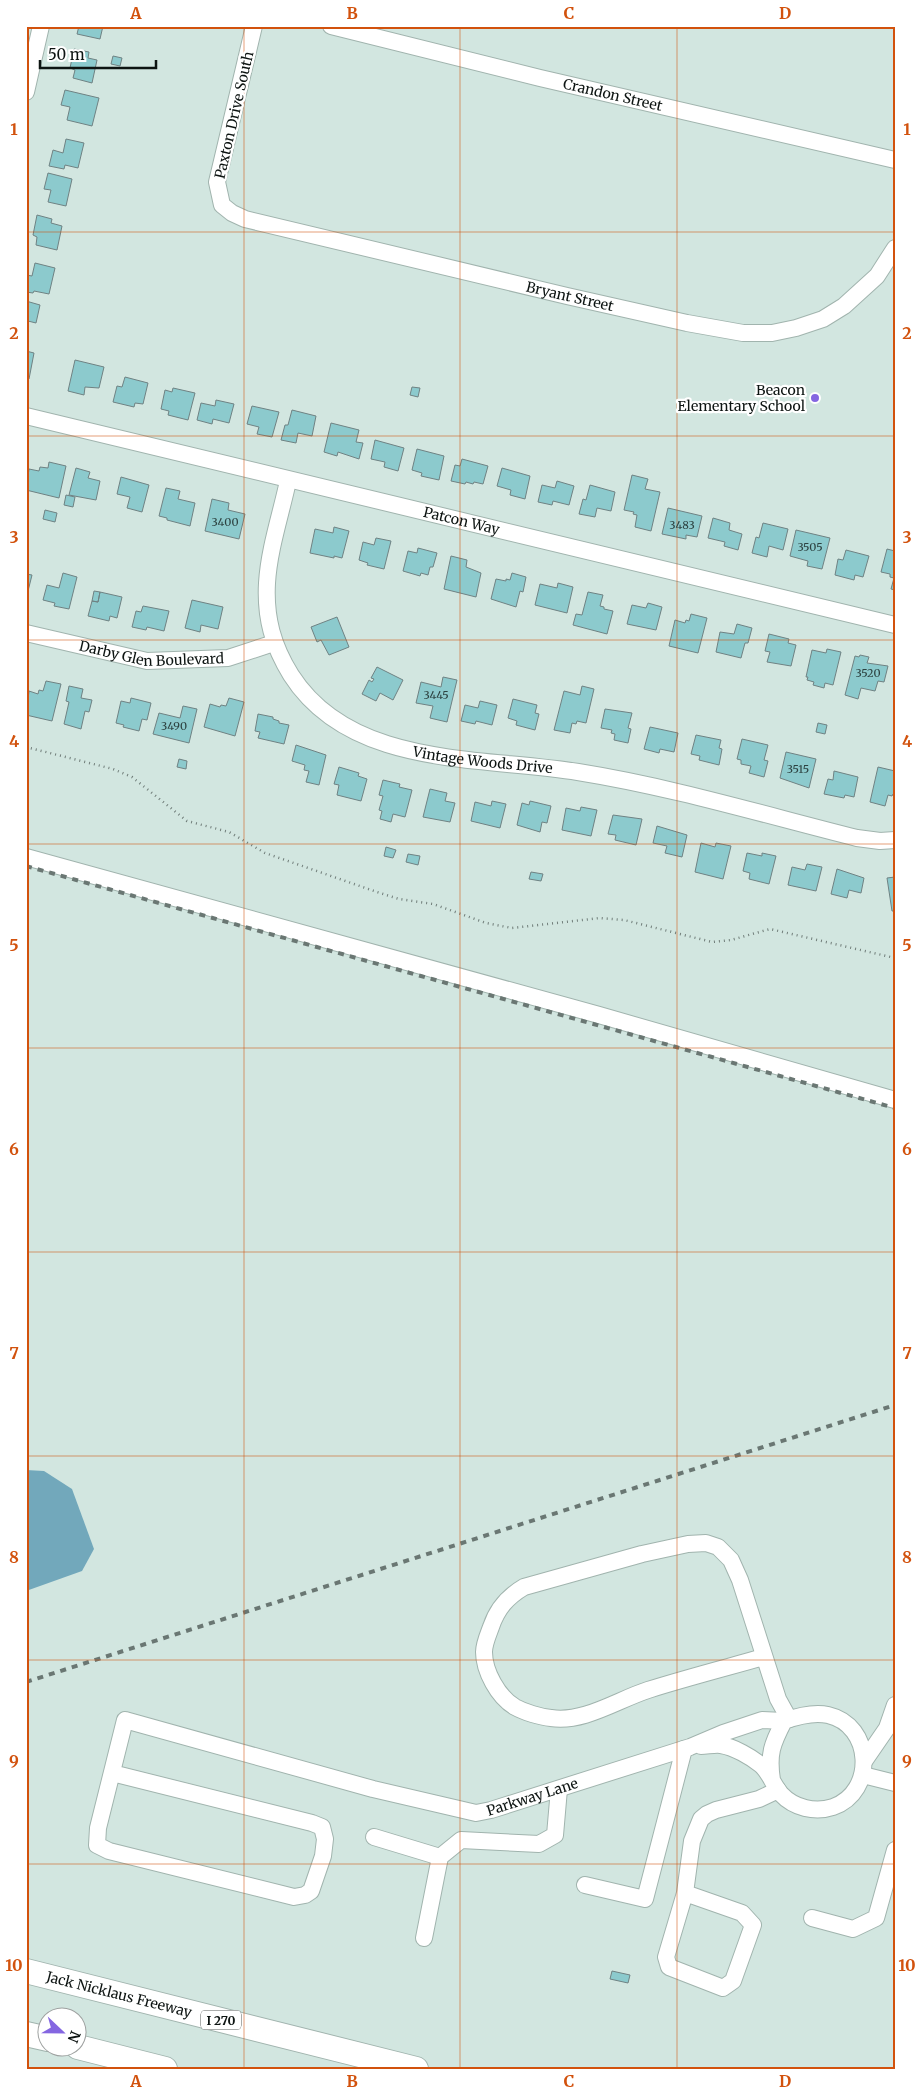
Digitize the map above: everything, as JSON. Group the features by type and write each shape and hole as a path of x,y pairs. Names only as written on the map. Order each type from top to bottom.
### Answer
{"highway":[{"name":"Jack Nicklaus Freeway","path":"26,1971 416,2069"},
{"path":"88,2050 165,2069"}],"street":[{"path":"26,92 41,26"},
{"name":"Paxton Drive South","path":"222,204 217,182 254,26"},
{"name":"Crandon Street","path":"331,26 540,78 895,160"},
{"name":"Bryant Street","path":"222,204 232,213 254,221 567,296 687,323 743,333 772,333 796,328 823,319 844,306 877,276 895,248"},
{"name":"Patcon Way","path":"26,416 895,626"},
{"name":"Vintage Woods Drive","path":"288,480 267,583 268,618 274,643 299,686 319,708 364,736 381,742 454,759 516,763 638,783 857,838 880,841 895,840"},
{"name":"Darby Glen Boulevard","path":"26,633 147,661 228,658 274,643"},
{"path":"26,856 599,1015 895,1100"},
{"path":"764,1657 681,1679 628,1696 581,1716 551,1718 514,1706 498,1690 486,1666 484,1651 487,1637 496,1615 511,1594 524,1587 642,1554 688,1544 706,1543 718,1547 731,1560 740,1580 786,1720"},
{"path":"864,1767 862,1745 855,1732 843,1721 830,1715 815,1713 786,1720 773,1742 769,1761 775,1785 791,1802 805,1808 820,1810 834,1807 847,1799 857,1788 864,1767 887,1728 895,1705"},
{"name":"Parkway Lane","path":"112,1773 125,1720 373,1789 476,1813 687,1748 723,1732 762,1720 786,1720"},
{"name":"Parkway Lane","path":"687,1748 720,1745 749,1756 763,1766 775,1785"},
{"path":"585,1886 645,1899 687,1748"},
{"path":"864,1767 895,1783"},
{"path":"112,1773 322,1827 325,1839 323,1856 312,1891 305,1895 294,1897 109,1851 97,1845 98,1828 112,1773"},
{"path":"685,1893 742,1912 753,1924 733,1981 728,1986 723,1988 669,1966 666,1957 685,1893 692,1841 700,1819 706,1814 759,1799 775,1785"},
{"path":"424,1938 440,1857 461,1840 539,1844 555,1835 559,1789"},
{"path":"374,1837 440,1857"},
{"path":"812,1918 853,1929 876,1918 893,1860"}],"path":[{"path":"26,748 94,764 126,774 187,821 229,832 265,853 377,892 399,899 433,904 486,924 512,928 600,918 624,920 712,942 731,940 770,929 895,958"}],"water":[{"path":"26,1470 44,1471 72,1489 94,1549 82,1571 26,1591"}],"building":[{"path":"79,26 103,26 100,39 77,34"},
{"path":"74,49 89,52 88,58 97,60 92,83 73,78 75,70 70,68"},
{"path":"113,56 122,58 120,66 111,64"},
{"path":"65,90 99,98 92,126 67,120 70,107 61,105"},
{"path":"66,139 84,143 78,168 65,165 64,169 49,166 53,150 63,153"},
{"path":"48,173 72,179 66,206 48,202 51,190 44,189"},
{"path":"37,215 52,219 51,223 62,226 57,250 36,245 37,237 33,235"},
{"path":"35,263 55,268 49,294 34,291 33,293 26,292 26,275 32,276"},
{"path":"26,301 40,305 36,323 28,321 26,330"},
{"path":"26,351 34,353 29,379 26,379"},
{"path":"75,360 104,367 99,388 85,387 84,395 68,391"},
{"path":"125,377 148,383 143,404 135,403 134,407 113,402 117,386 122,387"},
{"path":"412,387 420,388 418,397 410,395"},
{"path":"173,388 195,393 188,420 168,415 169,411 161,409 165,390 172,392"},
{"path":"216,400 234,404 229,423 213,419 212,424 197,420 201,403 215,406"},
{"path":"252,406 279,412 272,437 257,434 259,427 247,424"},
{"path":"292,410 316,416 312,436 298,433 296,443 281,440"},
{"path":"331,423 359,430 356,442 363,443 359,459 338,452 337,456 324,452"},
{"path":"375,440 404,448 398,471 384,467 385,462 371,459"},
{"path":"417,449 444,456 439,480 421,476 422,473 412,470"},
{"path":"462,459 488,466 483,484 466,482 465,484 451,481 455,465 460,466"},
{"path":"49,462 66,466 59,498 26,490 29,469 39,471 40,467 48,468"},
{"path":"76,468 90,472 88,478 100,481 96,500 69,495"},
{"path":"502,468 530,476 525,499 510,495 511,490 497,486"},
{"path":"632,475 648,479 645,489 660,492 651,531 635,527 637,515 633,514 634,512 624,510"},
{"path":"121,477 149,485 142,512 127,508 130,497 117,494"},
{"path":"557,481 574,486 569,505 553,501 552,505 538,502 542,485 555,488"},
{"path":"590,485 615,492 611,511 597,508 595,517 579,514 583,499 586,500"},
{"path":"166,488 180,491 178,499 195,503 190,526 159,516"},
{"path":"66,495 75,497 73,507 64,505"},
{"path":"212,499 229,503 228,510 245,514 239,539 205,531"},
{"path":"668,508 702,516 697,537 686,535 686,539 662,534"},
{"path":"45,510 57,513 55,522 43,519"},
{"path":"713,518 730,523 729,530 742,534 738,550 724,546 725,542 708,538"},
{"path":"763,523 788,529 783,550 769,546 767,557 752,553 756,537 759,538"},
{"path":"334,527 349,531 342,558 310,553 315,529 333,533"},
{"path":"796,530 830,538 822,569 807,566 808,561 790,556"},
{"path":"376,538 391,541 384,569 367,565 368,563 359,560 363,542 374,545"},
{"path":"418,548 437,553 433,567 430,567 428,575 421,573 420,576 403,571 408,551 417,553"},
{"path":"887,549 895,551 895,590 891,589 894,578 890,577 890,574 881,572"},
{"path":"846,550 869,556 863,577 855,575 854,580 835,575 838,559 843,560"},
{"path":"451,556 467,560 466,567 481,573 476,597 444,589"},
{"path":"63,573 77,577 69,609 54,606 55,603 43,600 47,585 59,588"},
{"path":"512,573 526,577 523,592 520,591 516,607 491,599 496,579 510,580"},
{"path":"26,574 32,575 27,595 26,594"},
{"path":"558,583 573,587 567,613 535,605 540,584 557,588"},
{"path":"94,591 100,592 98,602 92,601"},
{"path":"100,592 122,597 117,618 110,616 109,621 88,616 92,601 98,602"},
{"path":"588,592 603,595 600,606 613,611 607,634 573,625 576,614 582,615"},
{"path":"192,600 223,607 218,629 201,625 200,632 185,628"},
{"path":"648,603 662,607 656,630 627,624 632,605 646,608"},
{"path":"143,606 169,611 164,631 147,627 146,630 132,627 136,611 141,612"},
{"path":"691,614 707,618 698,653 669,646 675,620 685,623 686,620 689,621"},
{"path":"337,617 349,647 329,655 321,640 317,642 311,627"},
{"path":"737,624 752,628 741,658 716,652 720,632 734,634"},
{"path":"769,634 789,639 788,643 796,645 791,666 767,662 770,652 765,651"},
{"path":"827,649 841,652 833,685 825,683 824,688 813,685 814,682 807,680 808,677 806,677 812,650 826,653"},
{"path":"860,655 869,657 867,663 888,666 884,682 878,681 875,691 861,688 858,699 845,695 855,656 859,657"},
{"path":"377,667 403,680 393,700 380,693 376,701 362,694 369,680 372,682 374,679 371,678"},
{"path":"443,677 457,680 447,722 430,718 433,706 416,703 421,682 441,687"},
{"path":"46,681 61,684 52,721 26,715 29,691 38,694 39,690 43,691"},
{"path":"69,686 83,689 81,698 92,700 89,712 85,711 81,729 64,724 69,702 66,701"},
{"path":"582,686 594,689 586,723 577,721 576,724 572,723 570,733 554,730 564,691 580,695"},
{"path":"131,698 151,703 147,720 142,719 139,731 116,723 121,701 130,703"},
{"path":"229,698 244,702 235,736 204,727 210,704 220,707 221,705 226,706"},
{"path":"513,699 537,705 535,713 539,714 535,730 516,725 517,721 508,718"},
{"path":"480,701 497,705 492,725 476,721 475,724 461,721 465,705 478,708"},
{"path":"183,706 197,709 189,743 153,734 159,713 180,718"},
{"path":"605,709 632,713 628,728 631,729 628,743 614,740 615,734 611,733 612,730 601,728"},
{"path":"258,714 273,717 279,723 289,725 284,744 258,738 260,732 255,731"},
{"path":"818,723 827,725 825,734 816,732"},
{"path":"650,727 678,733 674,752 660,749 659,753 644,749"},
{"path":"696,735 721,740 719,748 722,749 719,765 699,760 700,756 691,754"},
{"path":"742,739 768,745 764,760 768,761 764,777 749,773 751,766 741,764 741,760 737,759"},
{"path":"296,745 326,755 319,785 306,782 309,771 304,770 305,765 292,761"},
{"path":"786,752 816,759 809,788 780,778"},
{"path":"179,759 187,761 186,769 177,767"},
{"path":"339,767 359,773 358,776 367,779 361,801 337,795 339,785 334,784"},
{"path":"878,767 895,771 895,795 888,795 885,806 870,802"},
{"path":"834,771 858,777 854,797 845,795 844,798 824,794 828,779 833,780"},
{"path":"383,780 400,784 399,787 412,790 405,817 393,814 391,822 380,819 382,811 379,810 383,796 379,795"},
{"path":"430,789 447,793 445,801 455,803 450,822 423,817"},
{"path":"492,801 506,804 500,828 471,821 475,802 491,806"},
{"path":"530,801 551,806 547,823 542,822 540,832 517,825 522,803 529,805"},
{"path":"581,807 597,810 591,836 562,830 566,808 580,811"},
{"path":"613,815 642,819 636,845 615,840 616,835 608,834"},
{"path":"657,826 687,835 682,857 665,853 667,846 653,843"},
{"path":"701,843 715,847 716,843 731,846 723,879 695,872"},
{"path":"386,847 396,850 393,858 384,856"},
{"path":"747,853 762,856 762,853 776,856 769,884 749,879 750,873 743,871"},
{"path":"408,854 420,856 418,865 406,862"},
{"path":"807,864 822,867 816,891 788,885 792,867 805,870"},
{"path":"837,869 864,878 861,893 849,890 847,898 831,894"},
{"path":"531,872 543,874 541,881 529,879"},
{"path":"895,877 895,911 892,911 887,878"},
{"path":"612,1971 630,1975 628,1983 610,1979"}],"railway":[{"path":"26,866 895,1108"},
{"path":"26,1682 895,1405"}],"place":[{"name":"Beacon Elementary School","path":"815,398"}]}
